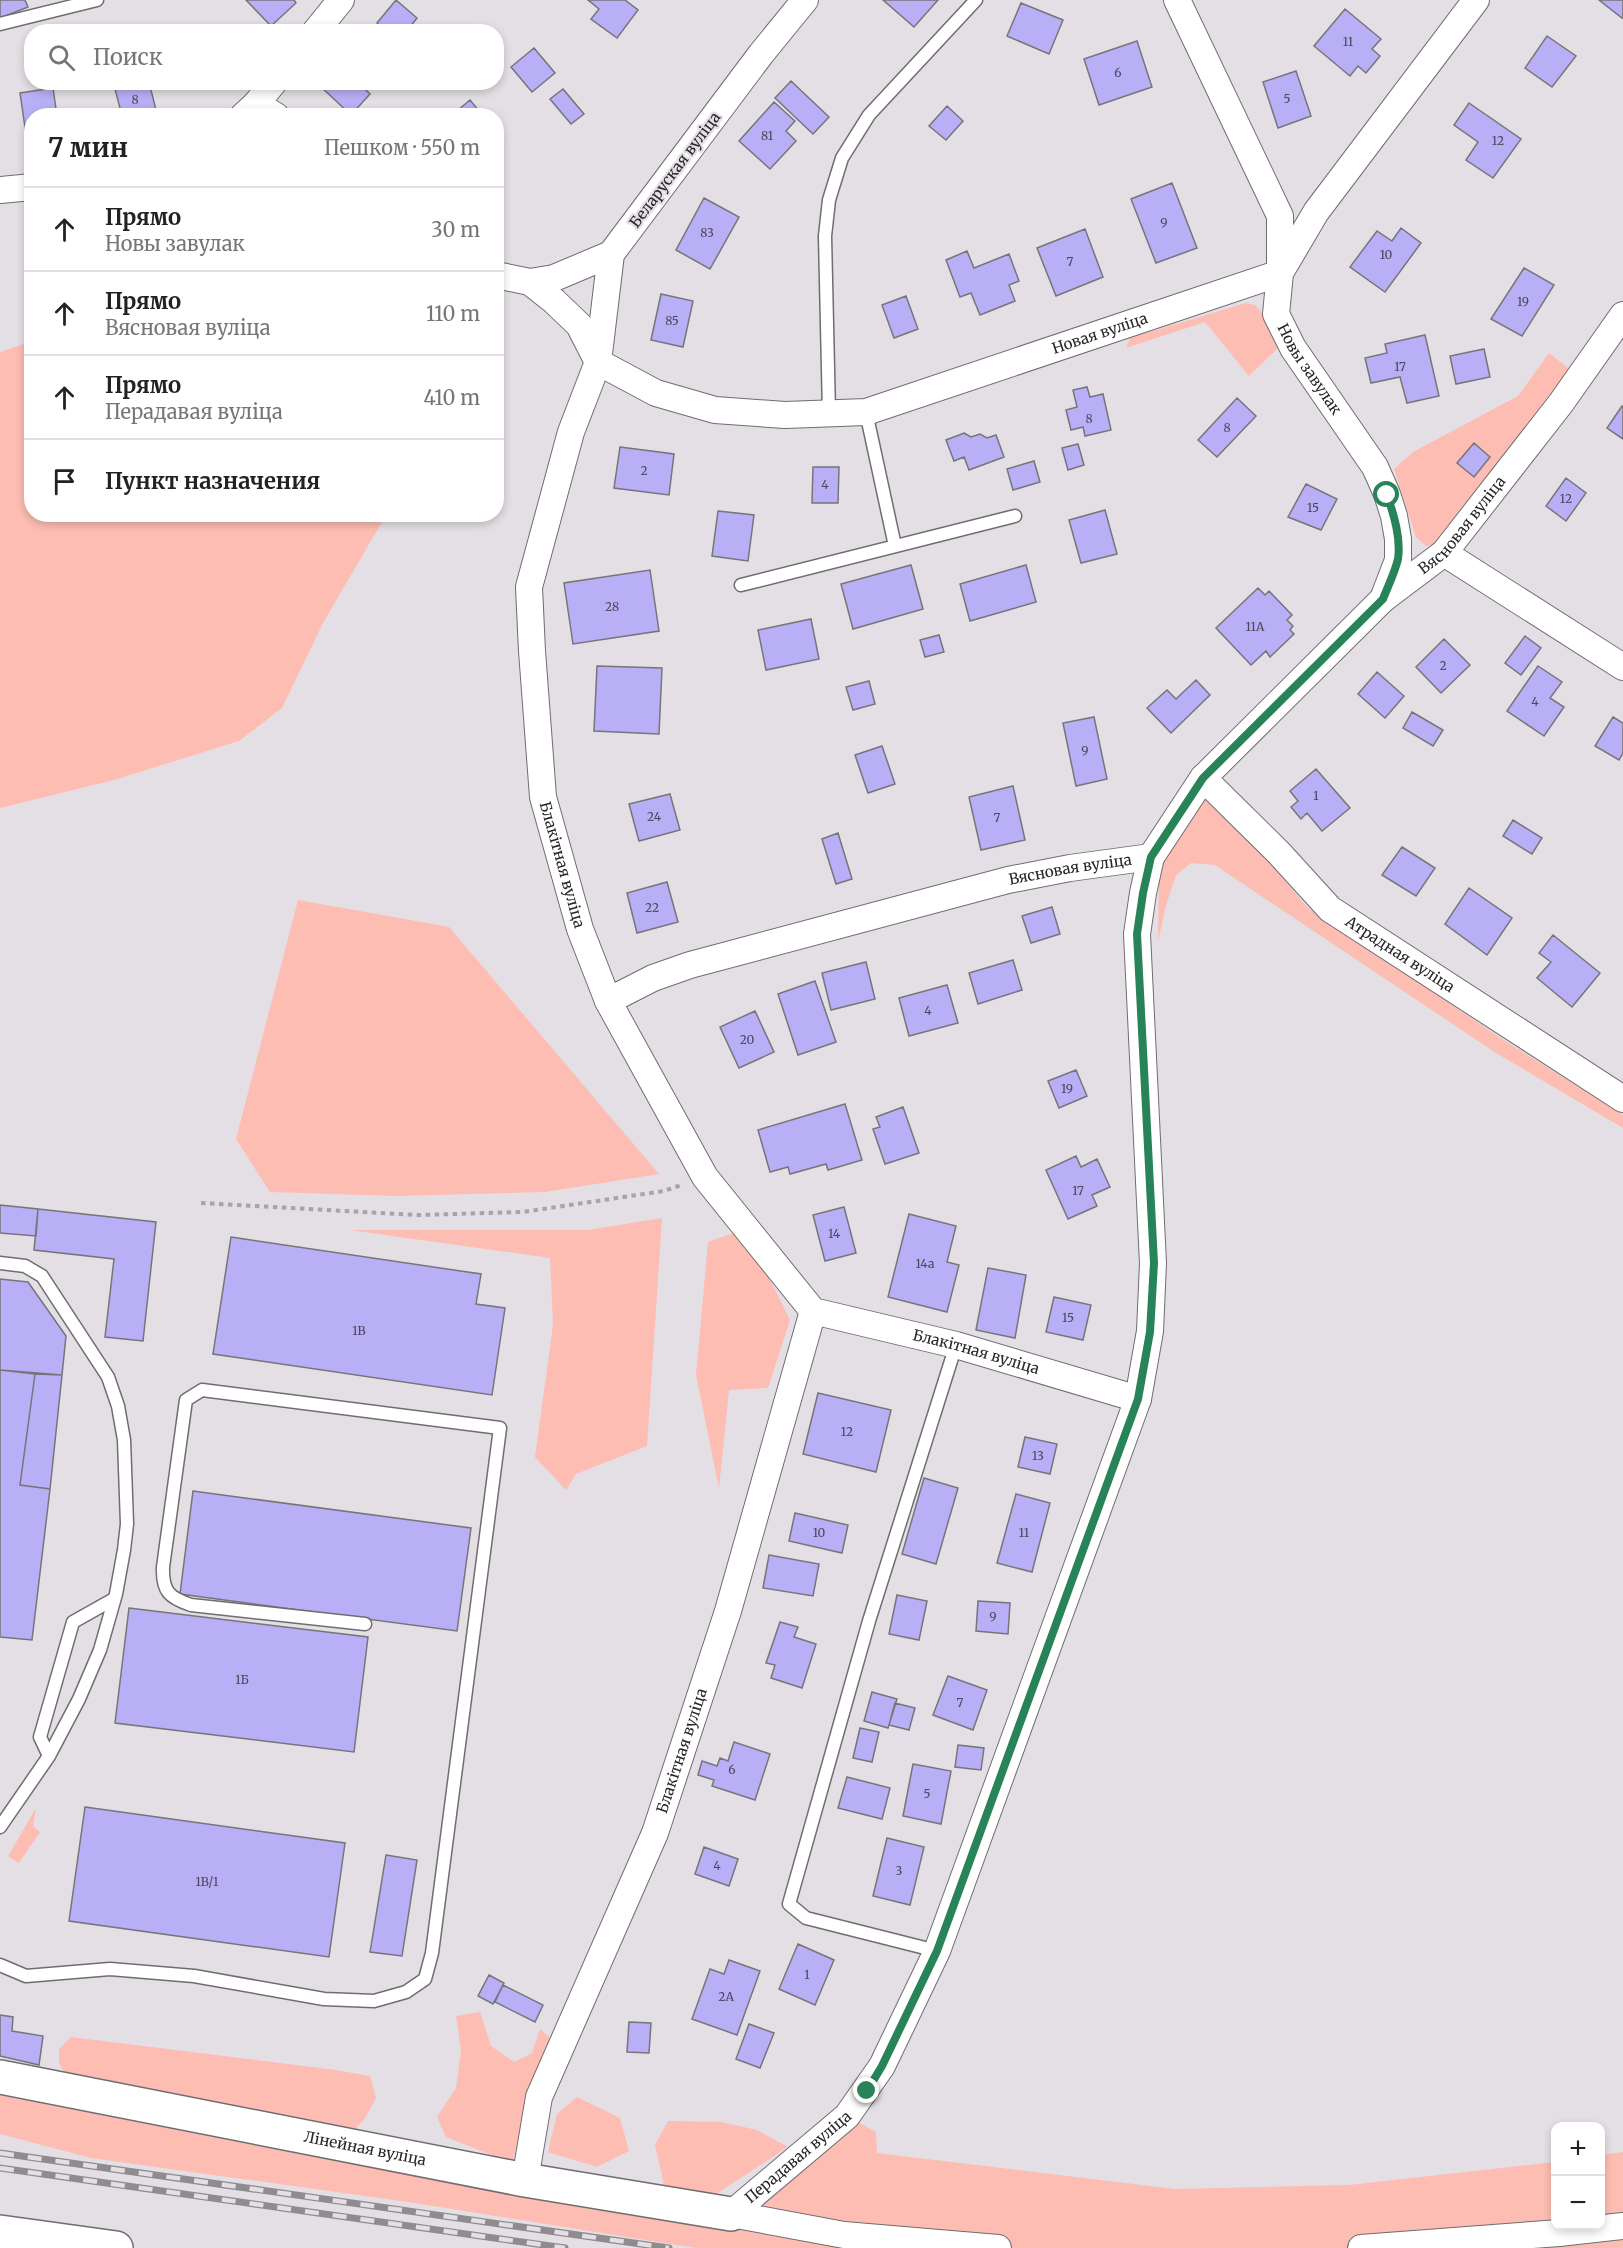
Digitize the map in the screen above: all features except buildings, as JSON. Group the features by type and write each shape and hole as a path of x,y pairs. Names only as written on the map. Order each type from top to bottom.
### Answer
{"main road":[{"name":"Лінейная вуліца","path":"0,2077 525,2180 731,2214"},
{"path":"0,2232 117,2248"}],"street":[{"path":"322,24 341,0"},
{"name":"Беларуская вуліца","path":"611,254 761,54 805,0"},
{"name":"Новы завулак","path":"1177,0 1280,216 1280,273 1276,314 1293,348 1375,467 1394,516 1398,538 1398,560 1383,599"},
{"path":"1280,273 1316,212 1476,0"},
{"path":"260,108 270,90"},
{"path":"0,190 24,188"},
{"path":"504,277 530,282 562,275 611,254"},
{"path":"598,362 611,254"},
{"name":"Новая вуліца","path":"598,362 656,393 715,410 785,415 866,412 1280,273"},
{"path":"530,282 579,325 598,362"},
{"name":"Вясновая вуліца","path":"608,1000 653,978 690,965 920,903 1008,880 1070,868 1151,857 1203,778 1383,599 1444,554 1561,403 1623,315"},
{"name":"Блакітная вуліца","path":"598,362 571,432 529,587 543,797 580,929 608,1000 705,1177 813,1311 956,1345 1138,1399"},
{"path":"1444,554 1623,667"},
{"name":"Атрадная вуліца","path":"1203,778 1279,853 1330,909 1623,1099"},
{"name":"Перадавая вуліца","path":"731,2214 847,2116 882,2066 937,1951 1138,1399 1150,1332 1154,1263 1137,934 1151,857"},
{"name":"Блакітная вуліца","path":"525,2180 539,2097 655,1833 728,1611 813,1311"},
{"path":"731,2214 844,2235 998,2248"},
{"path":"1361,2248 1623,2226"}],"lane":[{"path":"0,24 97,0"},
{"path":"829,413 825,236 829,200 842,158 869,115 976,0"},
{"path":"866,412 894,546"},
{"path":"741,585 1015,516"},
{"path":"0,1263 25,1266 42,1276 108,1377 118,1406 124,1440 127,1524 114,1599 100,1650 79,1699 49,1756 0,1827"},
{"path":"937,1951 806,1918 789,1904 869,1621 956,1345"},
{"path":"0,1965 26,1976 110,1969 194,1976 324,1999 374,2001 406,1992 425,1979 432,1953 500,1428 202,1390 186,1400 163,1567 168,1594 176,1600 191,1605 365,1624"},
{"path":"49,1756 40,1737 73,1622 114,1599"}],"path":[{"path":"201,1203 418,1215 523,1212 664,1191 705,1177"}],"shaded area":[{"path":"1246,303 1255,305 1263,314 1279,347 1249,376 1205,322 1126,348 1130,338"},
{"path":"24,344 24,522 382,522 323,623 282,708 239,741 114,780 0,808 0,352"},
{"path":"1549,353 1573,372 1435,544 1426,546 1416,537 1394,469 1413,452 1518,396"},
{"path":"1204,799 1223,804 1306,906 1496,1035 1623,1115 1623,1128 1496,1053 1215,865 1191,863 1176,875 1158,941 1159,865"},
{"path":"298,900 449,927 659,1174 545,1192 396,1196 270,1192 236,1139"},
{"path":"662,1218 647,1446 576,1474 566,1490 535,1457 553,1325 550,1258 350,1230 588,1230"},
{"path":"745,1229 790,1320 768,1388 729,1390 719,1488 696,1375 708,1242"},
{"path":"36,1808 33,1826 40,1832 19,1863 8,1856"},
{"path":"480,2012 491,2046 514,2062 532,2053 540,2029 557,2044 531,2098 512,2163 446,2137 437,2117 456,2088 461,2050 456,2016"},
{"path":"71,2037 370,2076 376,2098 365,2118 352,2133 67,2078 59,2062 59,2049"},
{"path":"0,2077 730,2214 847,2116 876,2132 877,2153 1175,2189 1349,2185 1551,2162 1551,2230 1605,2230 1605,2154 1623,2152 1623,2248 696,2248 408,2202 91,2158 0,2134"},
{"path":"577,2097 620,2118 629,2151 597,2167 548,2152 557,2114"},
{"path":"668,2121 721,2122 757,2130 788,2147 707,2200 665,2190 655,2145"}],"railway":[{"path":"0,2153 669,2248"},
{"path":"0,2168 565,2248"}],"route":[{"path":"867,2091 882,2066 937,1951 1138,1399 1150,1332 1154,1263 1143,1086 1137,934 1151,857 1203,778 1383,599 1398,560 1398,538 1387,495"}]}
